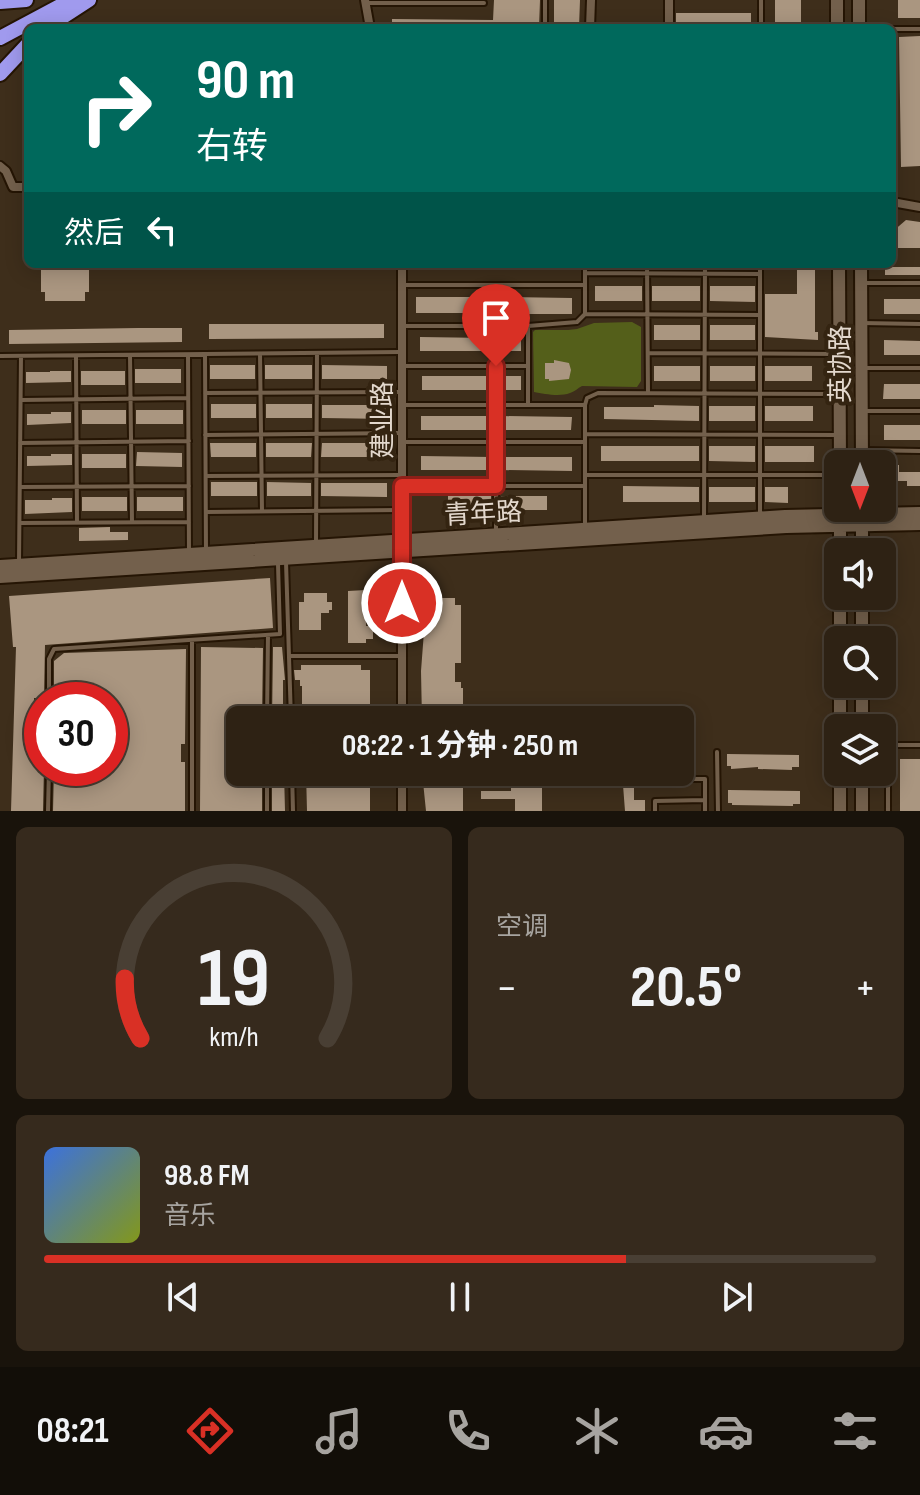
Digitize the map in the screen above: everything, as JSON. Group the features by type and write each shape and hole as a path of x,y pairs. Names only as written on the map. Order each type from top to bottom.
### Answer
{"highway":[{"path":"0,2 26,0"},
{"path":"26,24 71,0"},
{"path":"52,24 89,0"},
{"path":"0,38 24,25"},
{"path":"0,74 24,48"}],"street":[{"path":"590,24 591,0"},
{"path":"669,0 669,24"},
{"path":"837,0 837,24"},
{"path":"859,0 859,24"},
{"path":"366,2 369,24"},
{"path":"0,166 6,171 13,187 24,187"},
{"path":"896,203 920,207"},
{"name":"建业路","path":"402,268 402,706"},
{"name":"英协路","path":"839,268 840,450"},
{"name":"英协路","path":"861,268 862,450"},
{"name":"青年路","path":"896,514 920,513"},
{"name":"青年路","path":"0,577 282,558 496,534 824,516"},
{"name":"青年路","path":"0,566 316,545 402,545 786,527 824,519"},
{"name":"青年路","path":"896,521 920,524"},
{"path":"402,786 402,811"},
{"path":"840,786 840,811"},
{"path":"862,786 862,811"}],"lane":[{"path":"545,0 545,24"},
{"path":"761,0 761,24"},
{"path":"366,2 484,3"},
{"path":"896,29 920,29"},
{"path":"585,268 585,314"},
{"path":"647,268 648,393"},
{"path":"704,521 705,268"},
{"path":"760,268 760,518"},
{"path":"585,273 760,274"},
{"path":"861,283 920,283"},
{"path":"402,285 585,285"},
{"path":"494,285 496,534"},
{"path":"402,326 528,326 577,322 585,314 760,315"},
{"path":"861,323 920,324"},
{"path":"528,326 528,405"},
{"path":"0,356 402,352"},
{"path":"316,545 317,353"},
{"path":"648,353 840,354"},
{"path":"260,354 262,511"},
{"path":"130,355 132,522"},
{"path":"188,355 189,554"},
{"path":"205,355 206,552"},
{"path":"19,565 21,356"},
{"path":"76,356 77,523"},
{"path":"402,366 528,366"},
{"path":"862,368 920,368"},
{"path":"205,393 402,392"},
{"path":"585,529 587,398 598,393 840,394"},
{"path":"21,400 188,398"},
{"path":"402,405 585,405"},
{"path":"862,411 920,411"},
{"path":"205,435 317,434 496,442 585,442"},
{"path":"585,434 840,435"},
{"path":"20,443 189,441"},
{"path":"896,453 920,451"},
{"path":"206,476 402,475"},
{"path":"585,475 824,475"},
{"path":"20,487 189,486"},
{"path":"402,486 585,486"},
{"path":"206,512 402,510"},
{"path":"20,523 189,522"},
{"path":"49,682 49,659 54,649 280,634 282,558"},
{"path":"282,558 291,706"},
{"path":"267,706 268,635"},
{"path":"192,640 192,811"},
{"path":"290,656 402,656"},
{"path":"888,811 888,751 895,745 920,745"},
{"path":"717,752 718,811"},
{"path":"694,779 705,779 705,811"},
{"path":"48,811 49,786"},
{"path":"267,786 267,811"},
{"path":"292,786 293,811"},
{"path":"655,811 655,801 705,800"}],"green space":[{"path":"632,322 641,327 641,381 637,387 582,386 562,395 534,392 535,330 568,330 594,323"}],"building":[{"path":"494,0 540,0 539,24 392,24 392,19 493,20"},
{"path":"554,0 580,0 579,24 554,24"},
{"path":"775,0 801,0 801,24 775,24"},
{"path":"898,0 920,0 920,18 898,18"},
{"path":"676,13 751,13 751,24 676,24"},
{"path":"920,36 920,166 901,167 899,37"},
{"path":"906,220 920,222 920,248 896,248 896,229"},
{"path":"920,267 920,275 885,275 885,268"},
{"path":"41,268 89,268 89,292 85,292 85,301 45,301 45,292 41,292"},
{"path":"797,268 815,268 815,332 818,332 818,340 765,337 765,294 797,294"},
{"path":"595,286 642,286 642,301 595,301"},
{"path":"652,286 700,286 700,301 652,301"},
{"path":"710,286 755,286 755,302 710,301"},
{"path":"416,297 489,297 489,313 416,313"},
{"path":"499,297 572,298 572,314 499,314"},
{"path":"884,299 920,299 920,314 884,314"},
{"path":"209,324 384,324 384,338 209,339"},
{"path":"654,325 700,325 700,340 654,340"},
{"path":"710,325 755,325 755,340 710,340"},
{"path":"182,328 182,342 9,344 9,330"},
{"path":"420,337 489,338 489,351 420,351"},
{"path":"521,337 521,351 499,351 499,338"},
{"path":"884,340 920,341 920,355 884,355"},
{"path":"554,360 569,363 569,379 545,379 545,363 554,363"},
{"path":"210,365 255,365 255,379 210,379"},
{"path":"265,365 312,365 312,379 265,379"},
{"path":"322,365 387,366 387,379 322,379"},
{"path":"654,366 700,366 700,381 654,381"},
{"path":"710,366 755,366 755,381 710,381"},
{"path":"765,366 812,366 812,381 765,381"},
{"path":"135,369 181,369 181,383 135,383"},
{"path":"71,371 71,382 26,383 26,372"},
{"path":"81,371 125,371 125,385 81,385"},
{"path":"422,376 491,376 491,390 422,390"},
{"path":"501,376 521,376 521,390 501,390"},
{"path":"884,384 920,384 920,399 883,399"},
{"path":"211,404 256,404 256,418 211,418"},
{"path":"266,404 312,404 312,418 266,418"},
{"path":"322,405 389,405 389,419 322,418"},
{"path":"699,406 699,421 604,419 604,407"},
{"path":"709,406 755,406 755,421 709,421"},
{"path":"765,406 813,406 813,421 765,421"},
{"path":"82,410 126,410 126,424 82,424"},
{"path":"136,410 183,410 183,424 136,424"},
{"path":"71,412 71,423 27,425 27,414"},
{"path":"421,416 491,416 491,430 421,430"},
{"path":"501,416 572,417 571,430 501,430"},
{"path":"884,425 920,425 920,440 884,440"},
{"path":"210,443 256,443 256,457 211,457"},
{"path":"266,443 312,443 311,457 266,457"},
{"path":"322,443 387,443 387,457 321,457"},
{"path":"601,446 699,446 699,461 601,461"},
{"path":"709,446 755,446 755,462 709,461"},
{"path":"765,446 814,446 814,462 765,462"},
{"path":"137,452 182,453 182,467 136,466"},
{"path":"72,454 72,465 27,466 27,456"},
{"path":"82,454 126,454 126,468 82,468"},
{"path":"421,456 491,457 491,470 421,470"},
{"path":"501,457 572,457 572,471 501,470"},
{"path":"896,465 899,465 899,472 920,472 920,486 907,486 907,481 896,481"},
{"path":"211,482 257,482 257,496 211,496"},
{"path":"267,482 311,483 311,496 267,496"},
{"path":"321,483 387,483 387,497 321,496"},
{"path":"623,486 699,487 699,502 623,502"},
{"path":"709,487 755,487 755,502 709,502"},
{"path":"765,487 788,487 788,503 765,502"},
{"path":"448,496 491,496 491,510 448,509"},
{"path":"501,496 547,496 547,510 501,510"},
{"path":"82,497 127,497 127,511 82,511"},
{"path":"137,497 183,497 183,511 137,511"},
{"path":"72,498 72,512 25,514 25,500"},
{"path":"110,527 110,532 128,532 128,540 79,541 79,528"},
{"path":"270,578 273,628 45,645 44,682 24,682 24,786 44,786 43,811 11,811 16,647 13,647 9,596"},
{"path":"366,590 366,626 373,626 373,639 366,639 366,643 348,643 348,591"},
{"path":"304,593 327,593 327,602 332,602 329,613 321,613 321,630 299,630 299,602 304,602"},
{"path":"431,598 455,598 455,605 461,605 461,663 455,663 455,682 461,682 463,688 463,706 422,706 426,605 431,605"},
{"path":"201,647 263,648 262,706 226,706 226,786 262,786 262,811 200,811"},
{"path":"273,647 282,647 285,680 283,706 272,706"},
{"path":"186,649 185,744 181,744 181,762 185,762 185,811 53,811 54,786 128,786 128,682 54,682 54,661 64,653"},
{"path":"301,665 361,665 361,670 370,670 370,706 302,706 302,686 300,680 295,680 294,670 301,670"},
{"path":"727,754 799,755 799,767 792,767 792,770 758,767 731,769 727,766"},
{"path":"900,759 920,759 920,811 900,811"},
{"path":"272,786 284,786 285,811 272,811"},
{"path":"306,786 370,786 370,811 307,811"},
{"path":"423,786 463,786 463,811 426,811"},
{"path":"511,786 542,786 542,811 515,811 515,799 481,799 481,791 511,791"},
{"path":"623,786 634,786 634,800 645,800 645,811 625,811"},
{"path":"728,790 800,791 800,804 732,805 728,803"}],"route":[{"path":"402,603 402,486 496,486 496,366"}]}
